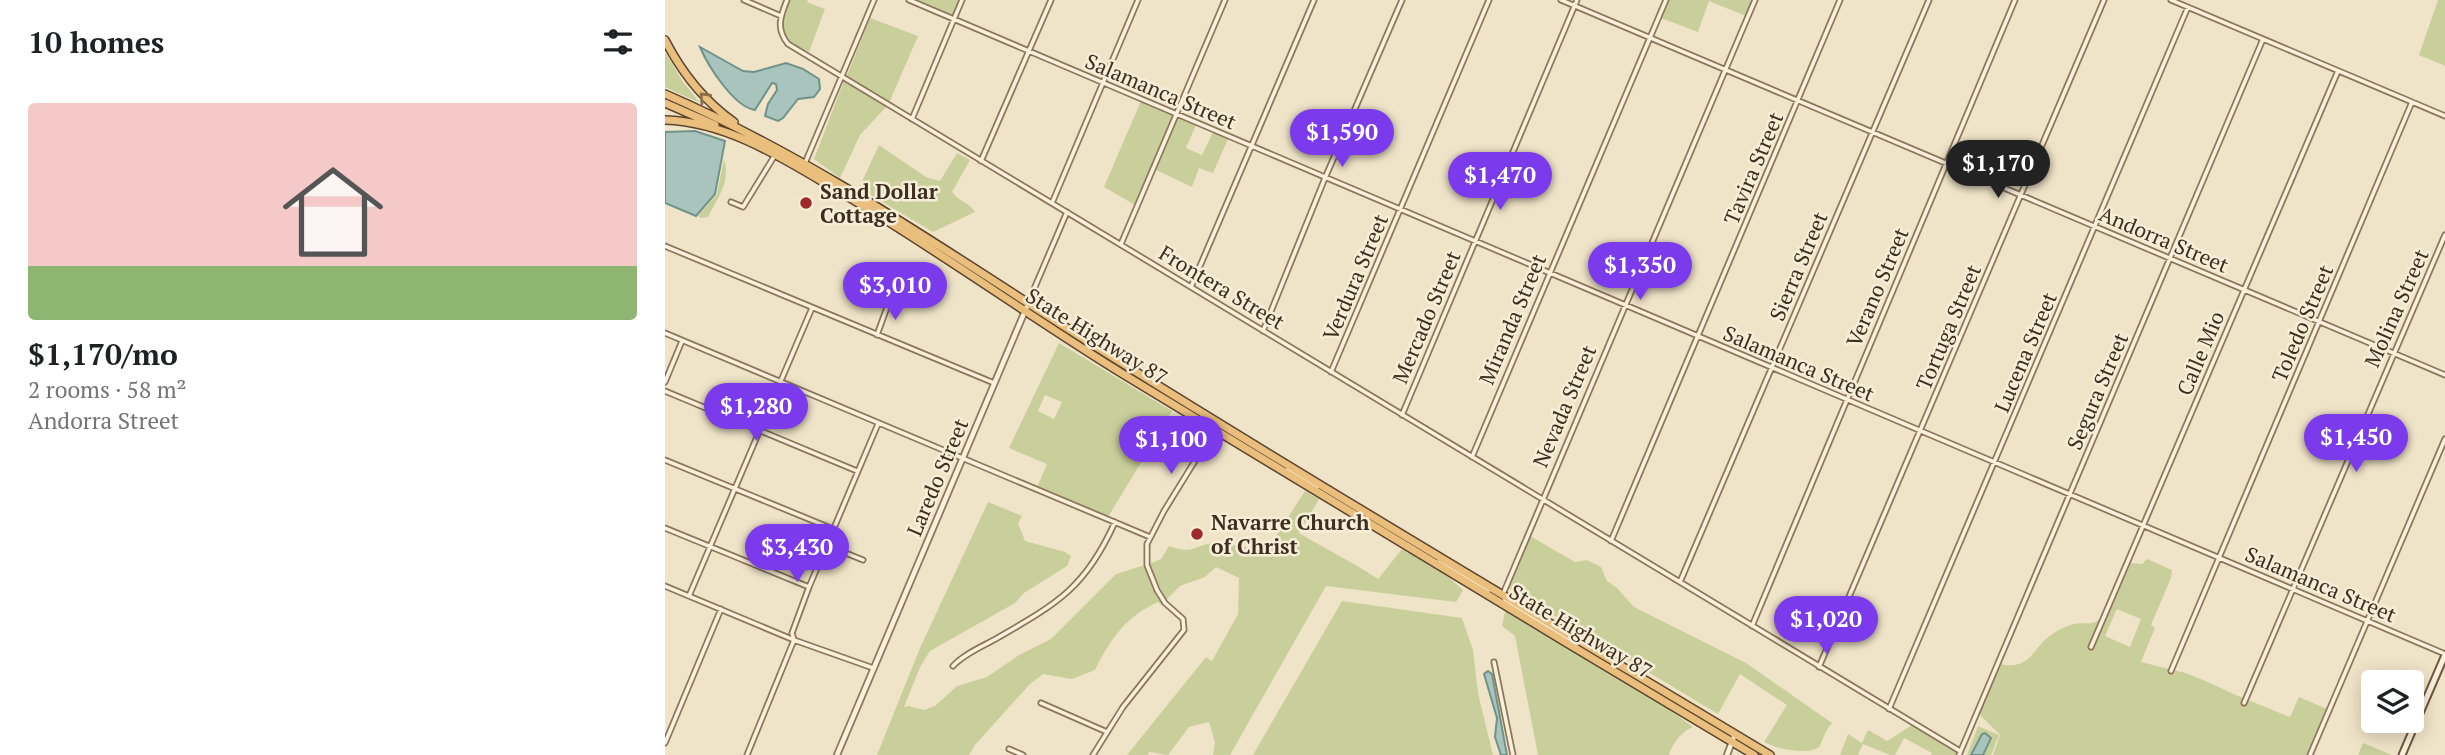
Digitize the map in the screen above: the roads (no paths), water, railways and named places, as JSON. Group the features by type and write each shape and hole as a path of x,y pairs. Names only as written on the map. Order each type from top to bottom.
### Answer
{"highway":[{"path":"665,40 704,97 758,138"},
{"path":"665,94 758,138 883,209 1026,307 1147,378 1279,463 1346,499 1503,594 1733,738 1770,755"},
{"path":"665,103 747,141"},
{"path":"665,120 702,124 747,141"},
{"name":"State Highway 87","path":"747,141 878,215 1215,429 1279,463 1426,557 1733,738 1754,755"}],"main road":[{"path":"2402,755 2445,655"}],"street":[{"path":"744,0 781,16 787,0"},
{"path":"805,163 874,0"},
{"name":"Salamanca Street","path":"909,0 2445,655"},
{"path":"912,119 962,0"},
{"path":"981,161 1051,0"},
{"path":"1052,203 1138,0"},
{"path":"1121,244 1225,0"},
{"path":"1191,287 1314,0"},
{"path":"1263,331 1402,0"},
{"name":"Verdura Street","path":"1331,372 1489,0"},
{"name":"Andorra Street","path":"1561,0 2445,376"},
{"name":"Mercado Street","path":"1402,415 1577,0"},
{"name":"Miranda Street","path":"1472,457 1548,272 1666,0"},
{"name":"Nevada Street","path":"1503,594 1755,0"},
{"name":"Tavira Street","path":"1611,541 1840,0"},
{"name":"Sierra Street","path":"1680,582 1929,0"},
{"name":"Verano Street","path":"1752,626 2015,0"},
{"name":"Tortuga Street","path":"1819,667 2104,0"},
{"path":"2171,0 2445,116"},
{"name":"Lucena Street","path":"1889,709 2188,7"},
{"name":"Frontera Street","path":"781,16 781,31 788,44 1959,753"},
{"name":"Segura Street","path":"1959,753 2263,39"},
{"name":"Calle Mio","path":"2091,647 2338,71"},
{"name":"Toledo Street","path":"2171,671 2412,102"},
{"path":"731,202 743,207 775,155"},
{"name":"Laredo Street","path":"837,755 1067,212"},
{"name":"Molina Street","path":"2244,703 2445,235"},
{"path":"665,246 995,383"},
{"path":"877,335 890,299"},
{"path":"689,596 812,308"},
{"path":"665,333 1150,537"},
{"path":"665,382 682,341"},
{"path":"1093,755 1123,707 1184,630 1183,619 1161,597 1149,572 1146,555 1150,537 1215,429 1205,417 1171,397 1147,378"},
{"path":"665,391 857,471"},
{"path":"747,755 795,640 792,633 809,587 878,424"},
{"path":"2310,755 2445,439"},
{"path":"665,460 833,529"},
{"path":"953,666 960,659 1009,632 1070,591 1096,561 1115,522"},
{"path":"665,528 809,587"},
{"path":"826,545 863,560"},
{"path":"1426,557 1444,564 1485,588 1503,594 1506,601 1571,640 1585,653"},
{"path":"665,586 795,640 873,668"},
{"path":"665,743 721,609"},
{"path":"1494,662 1513,755"},
{"path":"1041,704 1107,732"},
{"path":"1727,755 1733,738"},
{"path":"1009,749 1023,755"}],"water":[{"path":"700,47 743,71 754,72 786,63 819,79 820,89 814,97 798,99 778,121 765,116 768,104 777,90 776,84 772,83 755,110 747,107 730,94"},
{"path":"695,131 725,141 715,194 696,216 665,203 665,132"},
{"path":"1488,671 1492,674 1507,755 1501,755 1495,737 1497,718 1484,674"},
{"path":"1985,733 1991,738 1983,755 1971,755 1982,734"}],"place":[{"name":"Sand Dollar Cottage","path":"806,203"},
{"name":"Navarre Church of Christ","path":"1197,534"}]}
